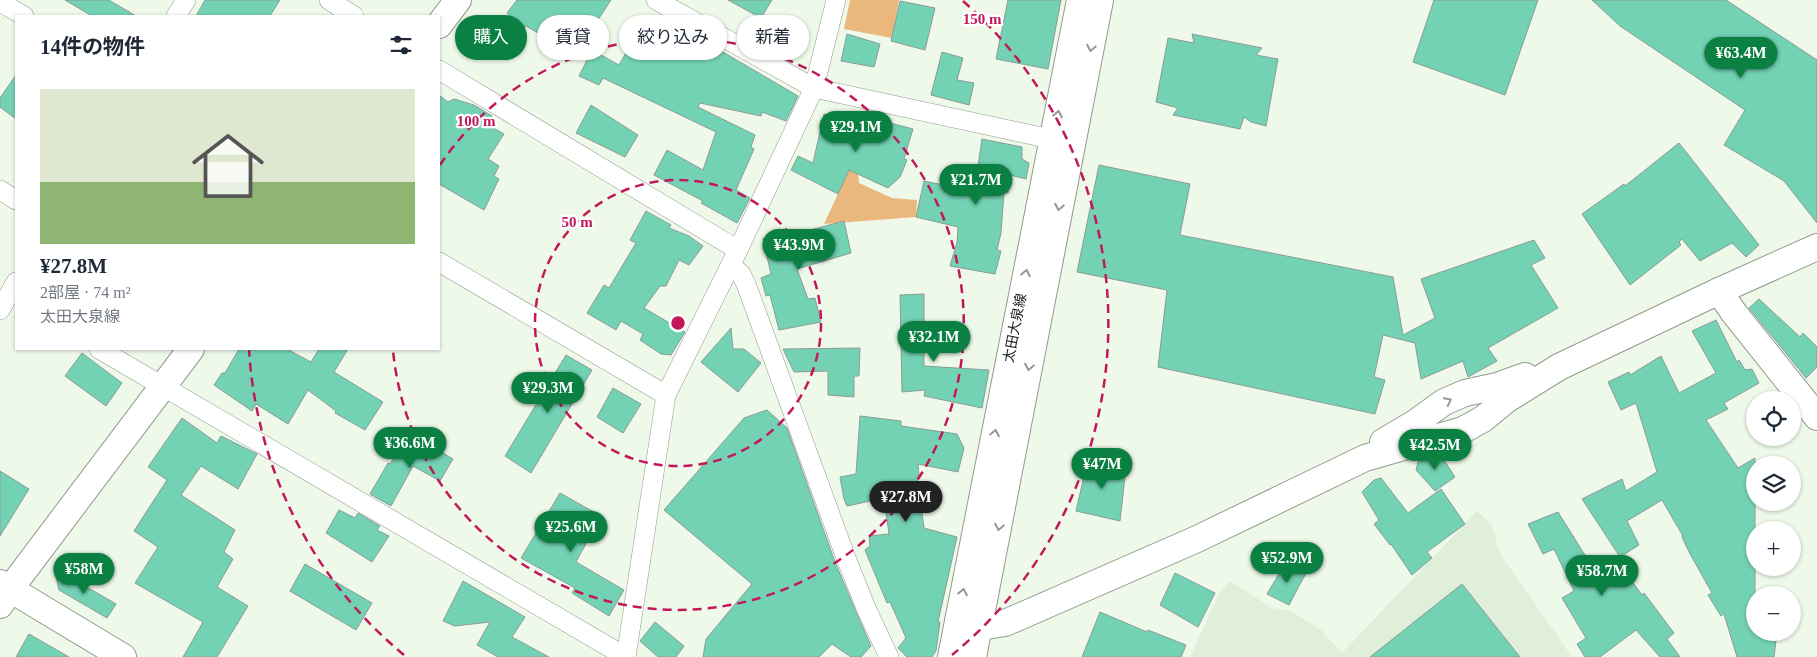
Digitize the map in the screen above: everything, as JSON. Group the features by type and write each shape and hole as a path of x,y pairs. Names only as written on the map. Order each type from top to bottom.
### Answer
{"street":[{"path":"177,15 186,0"},
{"path":"329,0 352,15"},
{"path":"440,24 458,0"},
{"path":"656,0 814,88 1062,141"},
{"path":"101,350 626,657 666,395 734,258 814,88 836,0"},
{"name":"太田大泉線","path":"951,657 969,624 1062,141 1080,0"},
{"name":"太田大泉線","path":"1062,141 1100,0"},
{"path":"0,2 22,15"},
{"path":"440,71 734,258 746,284 850,567 866,608 889,657"},
{"path":"0,190 15,199"},
{"path":"969,624 1005,623 1197,539 1365,458 1463,430 1483,419 1506,400 1559,367 1817,247"},
{"path":"440,263 666,395"},
{"path":"1719,291 1734,313 1817,417"},
{"path":"123,657 3,592 191,350"},
{"name":"太田大泉線","path":"969,624 973,657"}],"shaded area":[{"path":"850,0 899,0 892,38 844,29"},
{"path":"849,170 858,174 859,183 892,198 917,200 916,217 824,224"},
{"path":"1477,511 1492,526 1497,547 1503,558 1572,657 1190,657 1218,596 1230,581 1272,608 1291,611 1321,630 1342,653"}],"building":[{"path":"65,0 109,0 134,15 90,15"},
{"path":"205,0 280,0 271,15 197,15"},
{"path":"517,0 611,0 601,15 537,15 537,32 527,27 527,15 510,15 507,13"},
{"path":"728,0 772,0 763,15 756,15"},
{"path":"1008,0 1061,0 1048,69 996,59"},
{"path":"1434,0 1538,0 1505,95 1413,62"},
{"path":"1592,0 1726,0 1817,60 1817,223 1784,181 1724,145 1745,110 1620,26"},
{"path":"900,1 935,8 925,50 891,41"},
{"path":"847,34 880,44 874,67 841,61"},
{"path":"1192,34 1262,48 1256,55 1278,59 1266,126 1251,122 1244,117 1240,129 1173,115 1178,108 1156,102 1168,38 1194,43"},
{"path":"942,52 963,58 957,80 974,83 969,105 931,95"},
{"path":"727,54 798,96 786,121 762,112 761,116 700,103 698,107 755,135 751,147 754,149 736,190 750,198 737,223 701,203 703,201 654,175 667,150 703,170 716,132 603,78 599,85 579,76 587,60 609,59 619,65 622,60 727,60"},
{"path":"15,76 15,118 0,107 0,98"},
{"path":"440,96 448,102 454,99 474,105 492,116 488,125 504,134 488,159 499,166 494,176 499,179 484,210 440,185"},
{"path":"591,105 638,135 625,157 576,133"},
{"path":"824,114 874,124 875,119 913,129 904,159 907,160 900,177 888,188 849,170 838,194 791,170 798,156 813,163"},
{"path":"982,139 1022,147 1022,159 1029,163 1026,179 1010,175 1008,193 1004,193 1001,233 997,250 1001,251 995,274 950,266 957,242 958,227 916,217 924,181 973,191"},
{"path":"1679,143 1759,245 1746,257 1732,243 1700,261 1682,239 1679,242 1681,245 1630,285 1582,214 1624,184 1625,186"},
{"path":"1099,165 1190,184 1180,235 1393,277 1403,335 1435,318 1421,279 1534,240 1545,258 1531,265 1558,308 1488,348 1497,361 1468,377 1463,361 1421,379 1415,343 1383,335 1374,377 1385,380 1375,414 1158,367 1167,290 1077,272"},
{"path":"646,211 671,225 669,228 689,236 703,246 689,265 679,260 666,286 660,286 644,308 685,332 671,355 661,354 640,340 643,334 621,321 616,330 587,313 604,285 609,288 636,243 630,240"},
{"path":"844,221 851,253 797,269 808,299 815,298 821,322 779,330 770,295 766,296 761,278 771,274 763,239 787,232 788,236"},
{"path":"924,294 924,366 989,370 982,408 924,396 925,390 902,392 900,295"},
{"path":"1759,299 1800,337 1803,333 1817,347 1817,367 1806,378 1749,308"},
{"path":"1716,320 1737,362 1739,360 1745,370 1752,369 1759,383 1724,403 1728,409 1706,420 1738,468 1746,463 1746,511 1755,511 1755,521 1746,521 1746,576 1755,576 1755,586 1746,586 1746,641 1776,641 1774,657 1737,657 1724,614 1721,616 1708,595 1712,593 1662,500 1627,521 1639,545 1620,557 1582,499 1622,479 1626,491 1657,472 1636,403 1621,410 1608,382 1629,372 1630,375 1661,356 1679,393 1716,373 1692,331"},
{"path":"731,328 733,349 744,349 761,363 738,392 701,362"},
{"path":"860,348 859,376 854,376 854,397 828,395 828,371 794,372 783,349"},
{"path":"238,350 289,350 311,362 318,350 347,350 334,372 383,402 365,430 335,413 336,411 308,390 288,424 256,404 252,411 214,385 222,373 225,373"},
{"path":"82,353 122,383 106,406 65,376"},
{"path":"566,355 592,370 531,473 505,456"},
{"path":"613,388 641,404 623,433 597,417"},
{"path":"767,410 787,428 835,562 871,646 861,657 851,657 832,644 819,657 703,657 706,639 752,584 664,510 744,418"},
{"path":"860,416 901,421 901,426 957,434 964,448 958,472 918,464 919,476 917,476 924,528 957,537 938,622 940,622 936,651 932,657 907,657 898,648 906,638 890,602 887,603 865,550 870,546 869,536 889,534 884,498 847,506 844,499 840,477 856,474"},
{"path":"182,418 217,443 221,436 257,454 238,489 201,466 181,495 235,530 224,552 233,559 217,587 248,606 217,657 183,657 203,622 135,583 158,547 134,531 167,480 148,467"},
{"path":"418,438 453,459 440,481 413,466 391,506 370,494 388,463 390,464 402,446 411,451"},
{"path":"1436,453 1440,454 1455,477 1435,491 1416,470 1418,462"},
{"path":"1088,459 1126,468 1120,521 1076,511"},
{"path":"0,471 29,489 0,536"},
{"path":"1381,478 1408,513 1441,489 1465,524 1427,552 1432,558 1412,575 1391,544 1374,524 1379,520 1362,492 1374,480"},
{"path":"560,493 601,516 576,562 624,590 609,616 572,593 575,588 521,558"},
{"path":"339,510 355,518 358,513 380,526 377,530 389,536 372,562 326,533"},
{"path":"1558,512 1598,576 1617,561 1642,595 1644,593 1674,633 1667,639 1680,657 1660,657 1636,630 1600,657 1585,657 1577,644 1586,638 1562,598 1574,591 1554,549 1543,554 1528,524"},
{"path":"1286,562 1306,573 1289,605 1267,594"},
{"path":"305,564 372,603 356,630 290,591"},
{"path":"54,568 116,604 107,618 59,590"},
{"path":"1175,573 1215,593 1198,627 1160,605"},
{"path":"463,581 525,617 512,637 549,657 498,657 477,645 490,622 455,626 443,621"},
{"path":"1462,584 1520,657 1370,657"},
{"path":"1100,612 1147,632 1148,630 1186,645 1181,657 1082,657"},
{"path":"655,622 684,646 676,657 658,657 640,641"},
{"path":"29,634 69,657 16,657"}]}
